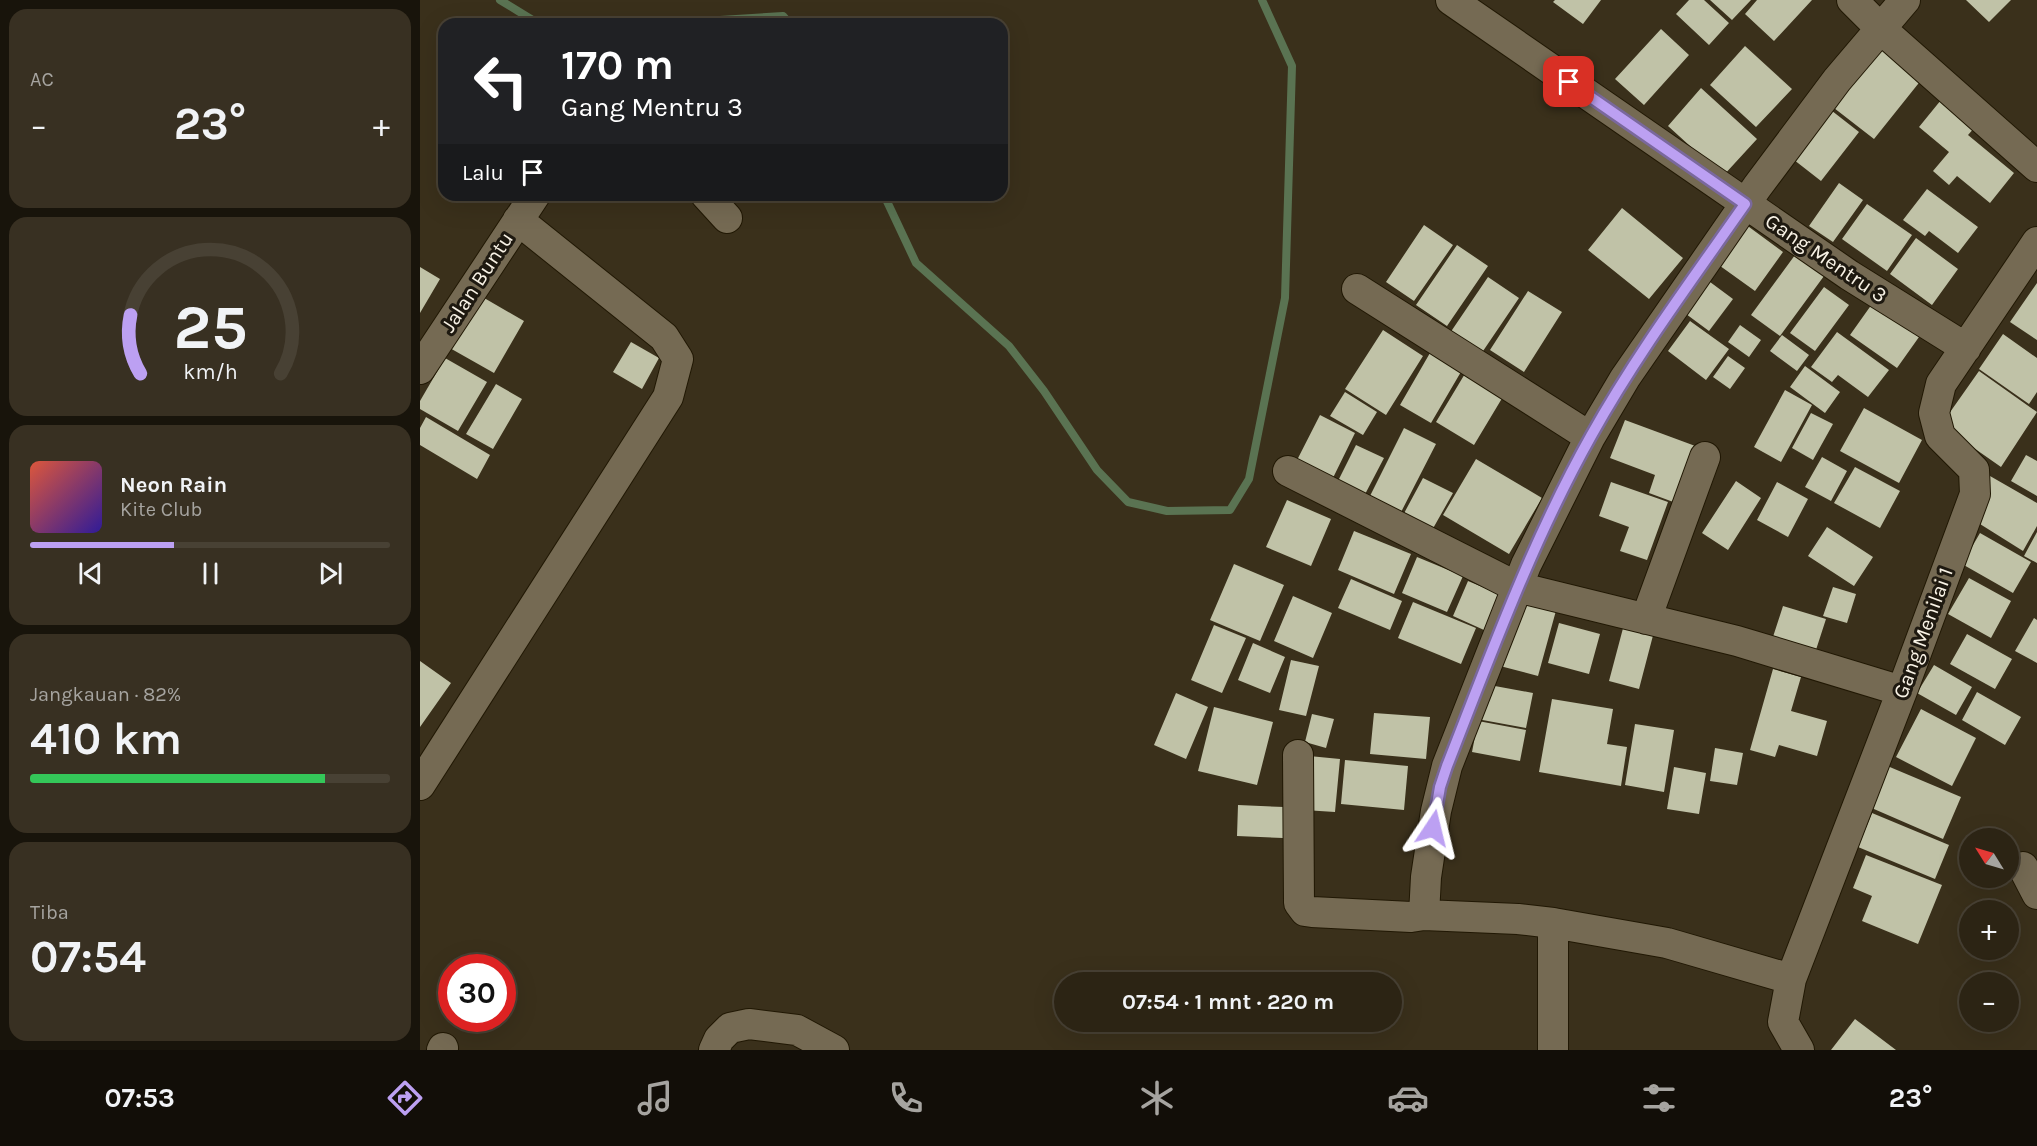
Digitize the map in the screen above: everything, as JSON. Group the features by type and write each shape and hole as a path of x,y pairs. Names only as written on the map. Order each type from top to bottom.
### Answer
{"street":[{"name":"Gang Mentru 3","path":"1451,0 1849,275 1966,348"},
{"path":"1852,0 1880,28 2037,167"},
{"path":"1424,915 1426,877 1440,787 1517,587 1590,437 1625,378 1745,204 1837,80 1905,0"},
{"name":"Jalan Buntu","path":"420,369 531,201"},
{"path":"711,201 727,218"},
{"path":"420,786 668,397 678,359 664,337 518,220"},
{"name":"Gang Menilai 1","path":"1799,1050 1784,1022 1791,979 1975,494 1974,470 1940,436 1934,413 1941,384 2037,242"},
{"path":"1357,289 1590,437"},
{"path":"1646,619 1705,458"},
{"path":"1288,471 1517,587 1737,641 1902,691"},
{"path":"1298,755 1299,903 1302,908 1312,912 1518,919 1553,923 1667,943 1791,979"},
{"path":"2023,867 2037,894"},
{"path":"1553,923 1553,1050"},
{"path":"714,1050 719,1039 730,1028 749,1024 796,1030 834,1050"}],"building":[{"path":"1555,0 1601,0 1583,24 1553,2"},
{"path":"1689,0 1704,0 1729,23 1709,45 1676,14"},
{"path":"1710,0 1751,0 1732,20"},
{"path":"1757,0 1812,0 1774,41 1745,14"},
{"path":"1966,0 2011,0 1989,22"},
{"path":"1661,29 1689,55 1644,105 1615,79"},
{"path":"1873,40 1922,79 1874,139 1825,101"},
{"path":"1745,46 1792,89 1756,127 1710,85"},
{"path":"1701,88 1757,139 1723,176 1668,126"},
{"path":"1941,100 1975,127 1968,135 2014,173 1990,203 1957,176 1949,185 1933,171 1949,152 1919,127"},
{"path":"1827,107 1859,132 1821,181 1789,156"},
{"path":"1839,183 1863,200 1833,242 1809,226"},
{"path":"1927,189 1978,227 1958,253 1929,231 1925,236 1903,220"},
{"path":"1867,204 1912,235 1887,271 1842,239"},
{"path":"1622,208 1683,258 1649,299 1588,250"},
{"path":"1745,224 1783,252 1755,291 1716,263"},
{"path":"1424,225 1453,245 1414,301 1386,282"},
{"path":"1916,238 1958,269 1932,305 1890,274"},
{"path":"1457,245 1488,266 1447,326 1416,305"},
{"path":"1795,255 1824,276 1780,336 1751,315"},
{"path":"420,267 440,279 420,313"},
{"path":"1488,277 1519,298 1481,354 1450,333"},
{"path":"1706,279 1733,299 1709,331 1682,311"},
{"path":"2037,283 2037,340 2010,322"},
{"path":"1824,287 1849,305 1815,351 1790,333"},
{"path":"1528,291 1562,312 1524,372 1490,350"},
{"path":"479,295 524,321 494,373 448,347"},
{"path":"1872,304 1919,337 1897,368 1850,335"},
{"path":"1690,321 1729,349 1706,380 1668,351"},
{"path":"1740,325 1761,340 1749,357 1728,342"},
{"path":"1383,330 1423,356 1386,415 1345,389"},
{"path":"1837,332 1889,370 1868,397 1838,375 1832,382 1811,367"},
{"path":"2003,334 2037,358 2037,392 2029,404 1979,369"},
{"path":"1782,335 1809,355 1797,371 1770,351"},
{"path":"631,342 659,358 642,389 613,372"},
{"path":"1434,346 1465,365 1431,423 1400,405"},
{"path":"1728,356 1745,368 1730,389 1713,377"},
{"path":"445,358 487,382 458,431 420,409 420,401"},
{"path":"1805,366 1840,392 1825,413 1790,387"},
{"path":"1979,371 2037,412 2001,467 1941,425"},
{"path":"1466,372 1504,395 1474,445 1436,422"},
{"path":"496,384 522,399 493,449 466,434"},
{"path":"1785,390 1812,405 1781,462 1754,447"},
{"path":"1345,392 1377,412 1363,435 1330,416"},
{"path":"1864,408 1922,440 1899,483 1840,451"},
{"path":"1811,413 1833,424 1813,460 1792,448"},
{"path":"1320,415 1355,433 1330,484 1294,466"},
{"path":"426,417 490,455 477,479 420,445 420,428"},
{"path":"1625,420 1698,447 1676,503 1649,493 1655,475 1610,458"},
{"path":"1404,428 1436,444 1398,518 1367,502"},
{"path":"1356,445 1384,458 1362,500 1335,487"},
{"path":"2026,455 2037,461 2037,496 2011,481"},
{"path":"1822,457 1847,471 1831,501 1805,487"},
{"path":"1476,459 1542,498 1509,554 1443,515"},
{"path":"1855,467 1900,491 1880,528 1834,503"},
{"path":"1990,476 2037,503 2037,526 2023,551 1972,519"},
{"path":"1423,478 1453,493 1431,532 1402,517"},
{"path":"1736,481 1761,498 1728,550 1702,533"},
{"path":"1611,482 1668,502 1647,560 1620,551 1629,527 1599,516"},
{"path":"1777,482 1808,499 1788,537 1757,520"},
{"path":"1287,500 1331,519 1311,566 1266,547"},
{"path":"1827,527 1873,557 1854,586 1808,556"},
{"path":"1354,531 1411,554 1394,594 1338,570"},
{"path":"2037,532 2037,563 2024,556"},
{"path":"1980,533 2031,562 2013,593 1962,564"},
{"path":"1417,557 1463,576 1447,612 1402,593"},
{"path":"1234,564 1284,585 1260,641 1210,620"},
{"path":"1969,578 2011,601 1991,638 1948,614"},
{"path":"1351,579 1402,601 1390,630 1338,608"},
{"path":"1468,581 1499,594 1484,630 1453,616"},
{"path":"1833,587 1856,594 1847,623 1823,616"},
{"path":"1293,596 1332,613 1313,658 1274,641"},
{"path":"1518,597 1557,607 1538,676 1500,666"},
{"path":"1413,602 1476,628 1461,664 1398,638"},
{"path":"1783,606 1826,619 1814,656 1771,643"},
{"path":"1626,617 1656,624 1639,689 1609,681"},
{"path":"2034,618 2037,620 2037,663 2015,651"},
{"path":"1559,623 1600,634 1589,674 1548,663"},
{"path":"1214,625 1246,638 1222,693 1191,680"},
{"path":"1967,634 2012,659 1995,689 1950,664"},
{"path":"1253,643 1285,657 1270,693 1238,680"},
{"path":"1291,660 1319,666 1306,716 1279,710"},
{"path":"420,661 451,683 420,727"},
{"path":"1934,665 1972,687 1956,715 1917,693"},
{"path":"1773,669 1801,677 1791,711 1827,721 1817,756 1779,745 1775,757 1750,750"},
{"path":"1484,684 1533,693 1526,728 1477,719"},
{"path":"1977,692 2021,717 2005,745 1962,720"},
{"path":"1176,693 1208,707 1186,759 1154,745"},
{"path":"1552,699 1613,709 1607,744 1627,747 1621,786 1539,772"},
{"path":"1214,707 1273,722 1257,785 1198,771"},
{"path":"1921,709 1976,738 1952,786 1896,757"},
{"path":"1374,713 1430,717 1426,759 1370,754"},
{"path":"1312,714 1334,719 1326,748 1305,742"},
{"path":"1478,721 1526,730 1520,761 1472,752"},
{"path":"1635,724 1674,730 1664,792 1625,785"},
{"path":"1715,748 1743,753 1737,785 1710,781"},
{"path":"1309,756 1340,759 1335,812 1304,810"},
{"path":"1345,760 1408,766 1404,810 1341,804"},
{"path":"1885,765 1961,797 1943,839 1867,806"},
{"path":"1674,767 1706,773 1699,814 1667,809"},
{"path":"1238,805 1284,807 1283,838 1237,836"},
{"path":"1872,813 1949,845 1935,879 1858,847"},
{"path":"1866,855 1942,885 1918,944 1862,921 1872,896 1853,888"},
{"path":"1855,1019 1896,1050 1831,1050"}],"waterway":[{"path":"500,0 529,18"},
{"path":"887,201 916,263 1009,346 1044,391 1097,470 1128,502 1167,511 1230,510 1249,479 1285,298 1292,66 1262,0"},
{"path":"751,18 783,16 785,18"}],"route":[{"path":"1433,828 1440,787 1447,766 1517,587 1590,437 1625,378 1745,204 1569,82"}]}
